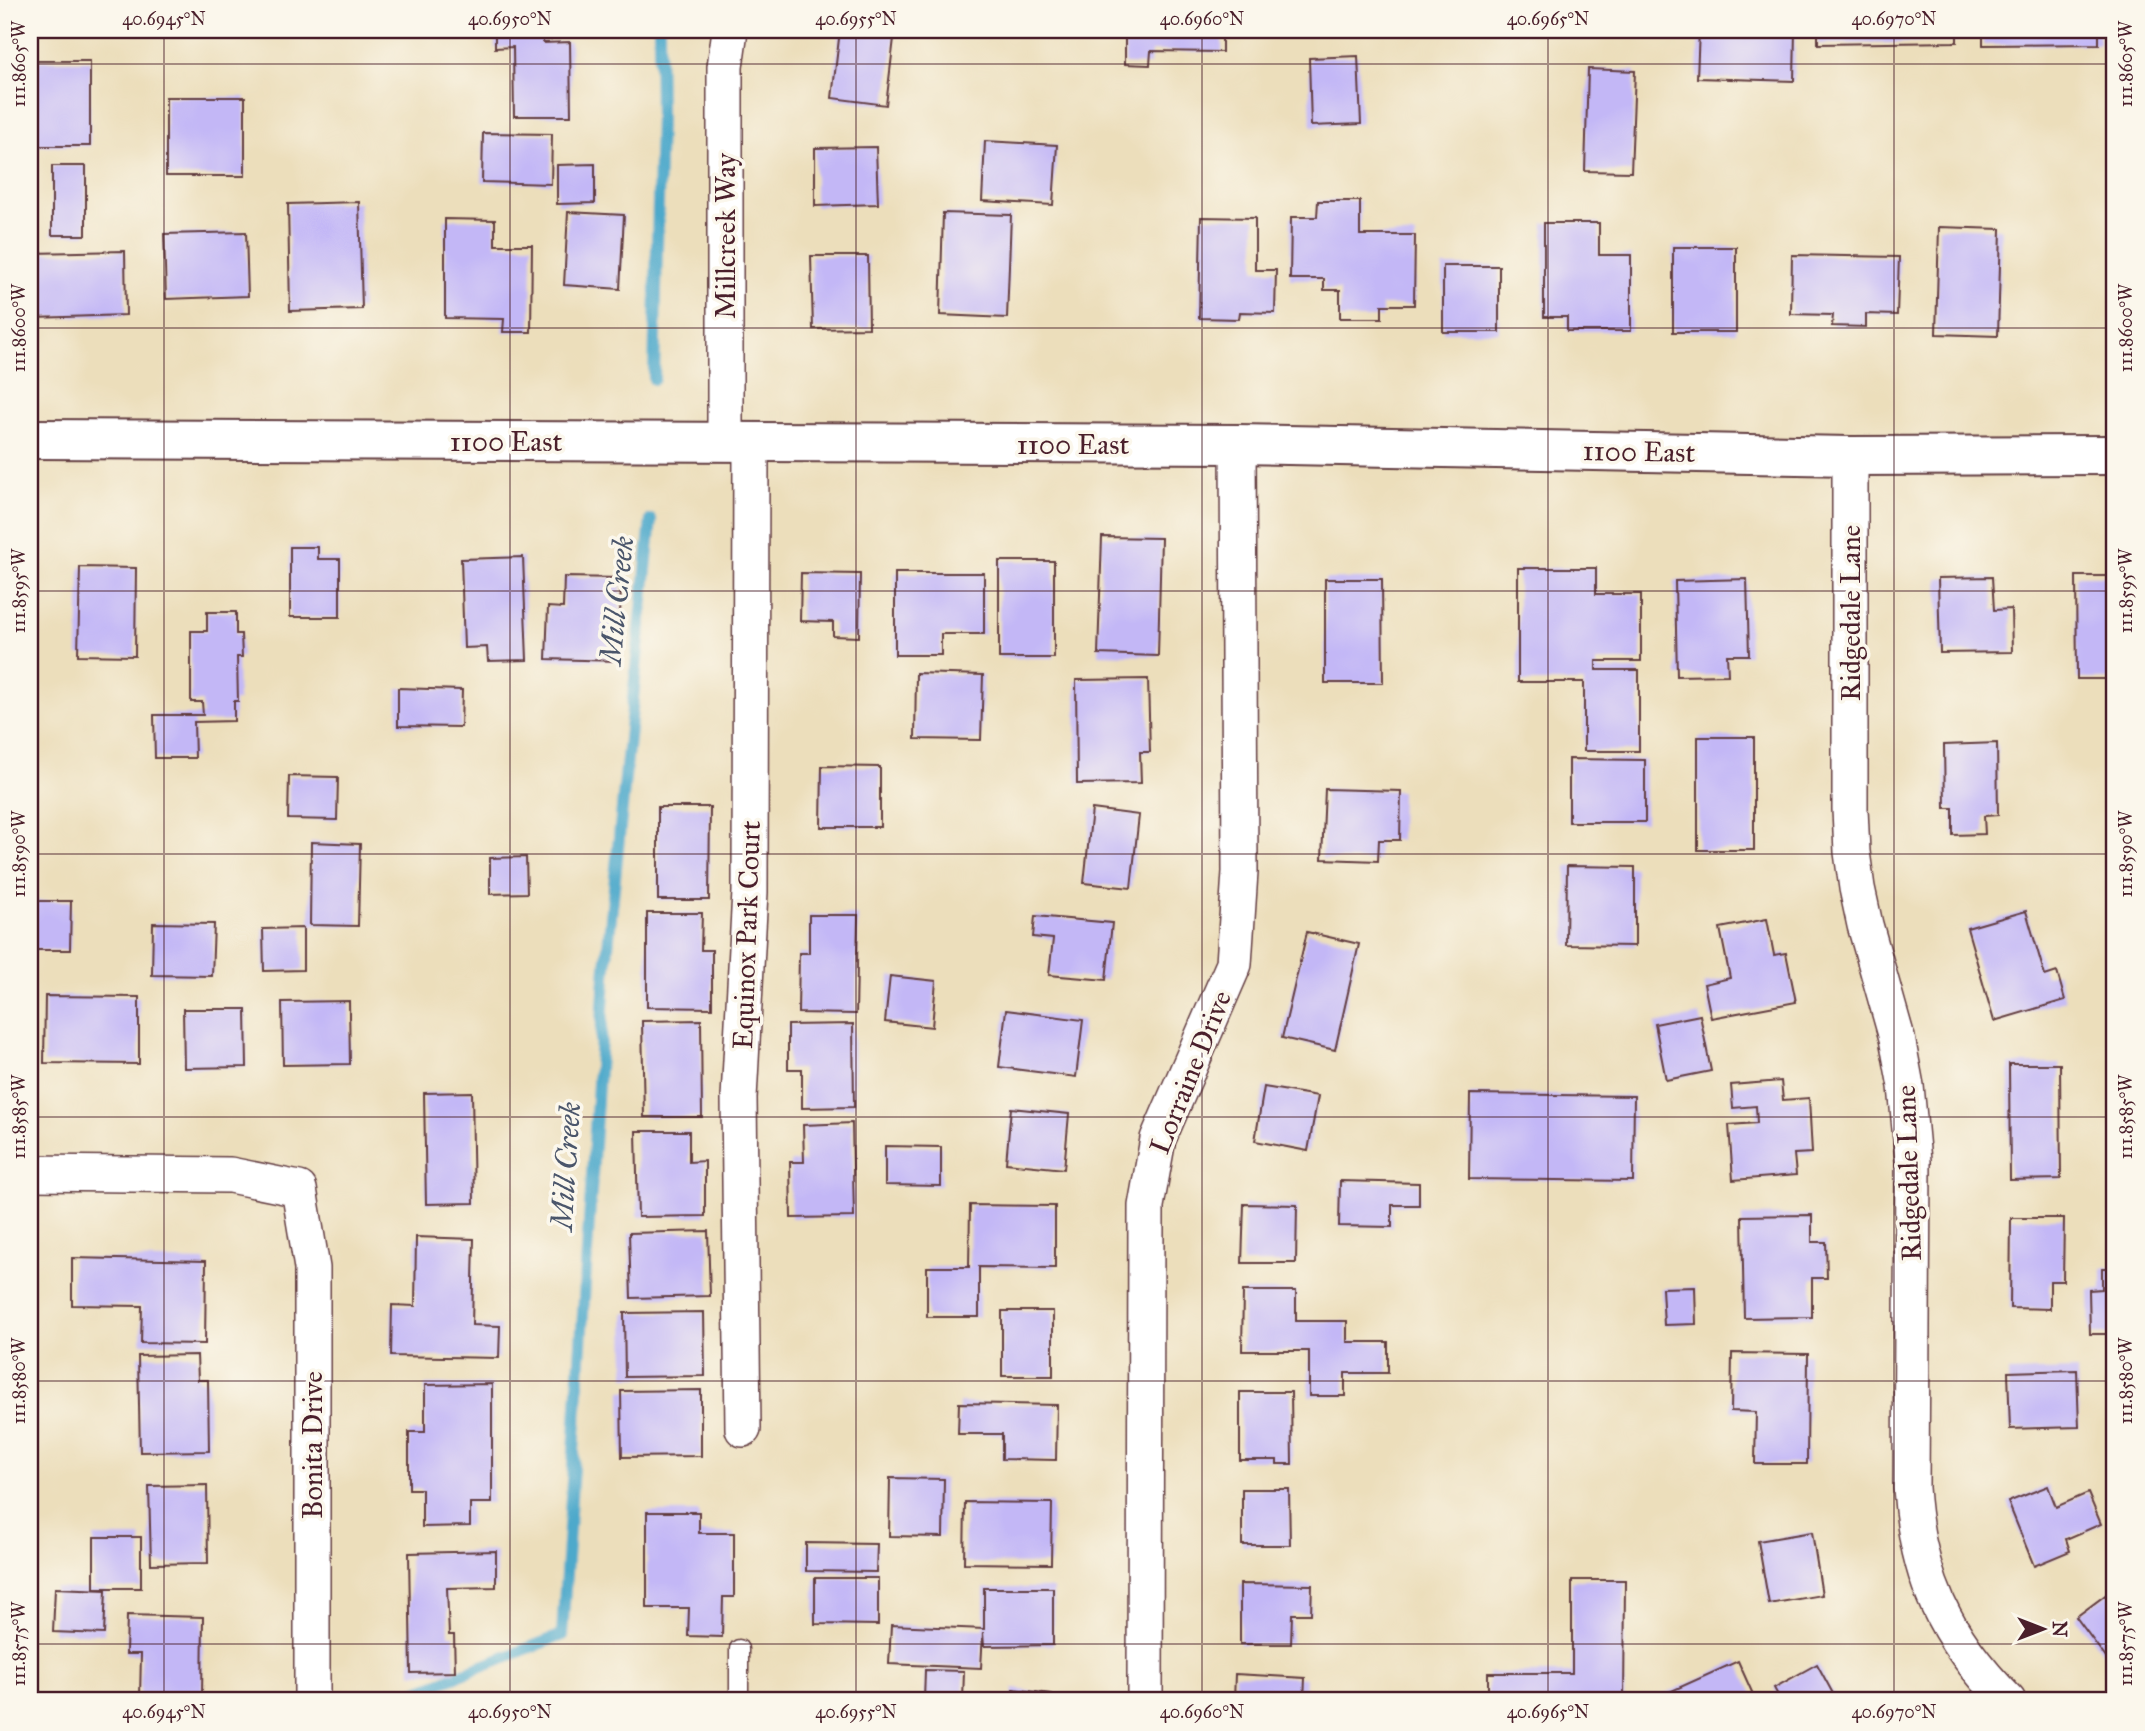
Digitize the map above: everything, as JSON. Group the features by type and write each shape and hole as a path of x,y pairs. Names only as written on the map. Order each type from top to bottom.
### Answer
{"street":[{"name":"Millcreek Way","path":"730,30 725,67 738,442"},
{"name":"1100 East","path":"30,439 1238,444 1850,456 2115,455"},
{"name":"Equinox Park Court","path":"738,442 750,892 739,1098 743,1429"},
{"name":"Lorraine Drive","path":"1145,1701 1146,1206 1158,1139 1234,964 1240,872 1238,444"},
{"name":"Ridgedale Lane","path":"1850,456 1852,852 1865,925 1897,1038 1911,1122 1913,1519 1928,1583 1939,1608 1974,1665 2008,1701"},
{"name":"Bonita Drive","path":"30,1173 230,1175 299,1189 312,1268 312,1701"}],"lane":[{"path":"739,1649 739,1701"}],"building":[{"path":"495,30 543,30 543,43 570,42 571,116 514,116 513,47 495,48"},
{"path":"840,30 895,30 886,105 832,98"},
{"path":"1125,30 1222,30 1222,52 1151,51 1150,65 1125,64"},
{"path":"1699,30 1795,30 1794,81 1697,78"},
{"path":"1818,30 1957,30 1957,42 1818,44"},
{"path":"1983,30 2099,30 2099,44 1983,45"},
{"path":"1358,56 1361,124 1311,126 1309,58"},
{"path":"35,61 90,61 90,146 35,146"},
{"path":"1588,69 1635,71 1631,172 1585,171"},
{"path":"166,97 245,97 245,176 166,176"},
{"path":"483,133 552,134 551,184 482,182"},
{"path":"985,141 1057,145 1053,205 982,201"},
{"path":"876,147 878,204 815,206 815,148"},
{"path":"595,164 595,203 557,204 557,165"},
{"path":"52,166 86,166 86,235 52,235"},
{"path":"1318,201 1360,201 1360,235 1415,235 1414,305 1382,305 1382,318 1340,318 1340,290 1324,290 1324,279 1290,279 1291,217 1317,217"},
{"path":"359,202 362,309 290,311 288,204"},
{"path":"568,212 624,215 620,289 564,285"},
{"path":"943,213 1011,215 1007,318 940,315"},
{"path":"1201,217 1255,218 1255,270 1276,270 1275,313 1240,312 1239,319 1199,318"},
{"path":"445,219 495,220 495,245 532,245 531,332 503,332 504,319 445,318"},
{"path":"1544,223 1599,223 1599,255 1631,255 1631,331 1567,331 1567,317 1544,317"},
{"path":"1939,227 2001,229 1998,336 1936,334"},
{"path":"246,232 248,296 166,299 164,234"},
{"path":"1673,247 1736,247 1736,332 1673,332"},
{"path":"125,251 126,315 34,318 32,253"},
{"path":"1792,255 1899,257 1897,315 1866,314 1866,327 1832,326 1833,315 1791,314"},
{"path":"811,256 868,256 869,328 813,329"},
{"path":"1443,266 1499,266 1499,332 1443,332"},
{"path":"1102,537 1161,538 1158,656 1098,654"},
{"path":"290,547 318,547 318,559 340,559 340,617 290,617"},
{"path":"523,557 527,660 488,661 487,647 464,648 461,559"},
{"path":"999,561 1054,561 1054,658 999,658"},
{"path":"80,567 136,568 135,656 78,655"},
{"path":"1518,568 1596,568 1596,594 1641,594 1641,661 1596,661 1596,670 1639,670 1639,751 1584,751 1584,682 1518,682"},
{"path":"801,573 860,574 859,637 833,636 833,622 800,621"},
{"path":"895,573 984,573 984,634 941,634 941,655 895,655"},
{"path":"2076,576 2115,576 2115,679 2077,679"},
{"path":"564,577 621,578 619,661 546,659 548,607 563,608"},
{"path":"1992,577 1994,610 2011,609 2012,652 1940,653 1938,578"},
{"path":"1325,579 1382,579 1383,683 1325,683"},
{"path":"1747,579 1749,655 1727,655 1728,675 1677,676 1675,581"},
{"path":"207,612 236,612 236,634 241,634 242,657 237,657 238,701 234,701 234,721 194,722 195,758 155,758 154,715 203,715 202,702 191,702 191,631 207,631"},
{"path":"916,673 983,675 981,740 915,739"},
{"path":"1148,679 1150,752 1140,752 1141,783 1077,784 1076,680"},
{"path":"398,688 462,690 461,727 398,726"},
{"path":"1698,737 1754,737 1754,850 1698,850"},
{"path":"1997,743 1998,815 1984,816 1985,834 1953,835 1953,808 1945,808 1944,745"},
{"path":"1569,759 1645,760 1645,822 1569,822"},
{"path":"822,766 880,767 880,827 821,827"},
{"path":"289,776 338,777 337,820 288,819"},
{"path":"1325,789 1401,791 1400,840 1379,840 1378,861 1322,859"},
{"path":"658,807 710,807 709,900 658,900"},
{"path":"1092,809 1139,815 1131,888 1084,883"},
{"path":"311,842 360,844 358,926 310,925"},
{"path":"526,857 527,893 490,894 490,858"},
{"path":"1567,866 1635,867 1635,946 1566,945"},
{"path":"30,901 71,901 70,950 30,950"},
{"path":"2026,911 2045,976 2057,972 2065,1000 1994,1021 1967,928"},
{"path":"647,913 702,913 701,950 712,950 712,1008 647,1007"},
{"path":"809,915 858,915 856,1014 798,1013 799,953 809,953"},
{"path":"1035,916 1112,923 1106,980 1049,975 1053,939 1033,937"},
{"path":"1767,919 1774,955 1786,953 1796,1002 1711,1018 1704,984 1730,978 1720,928"},
{"path":"153,923 214,924 212,976 152,975"},
{"path":"303,928 303,970 264,971 263,929"},
{"path":"1307,932 1359,944 1335,1050 1282,1038"},
{"path":"890,976 936,981 932,1027 885,1022"},
{"path":"45,996 139,997 139,1064 44,1063"},
{"path":"349,1001 350,1064 283,1065 282,1002"},
{"path":"183,1009 246,1009 247,1067 184,1068"},
{"path":"1006,1010 1083,1020 1076,1077 999,1067"},
{"path":"1700,1015 1711,1071 1666,1080 1655,1024"},
{"path":"701,1020 702,1117 644,1117 642,1021"},
{"path":"853,1024 854,1107 802,1108 802,1069 788,1069 788,1025"},
{"path":"2009,1064 2060,1064 2061,1179 2010,1180"},
{"path":"1781,1081 1783,1100 1809,1098 1812,1153 1794,1154 1796,1175 1733,1180 1729,1125 1757,1123 1756,1106 1733,1108 1731,1085"},
{"path":"1264,1087 1318,1096 1308,1151 1255,1141"},
{"path":"472,1092 474,1203 426,1204 424,1093"},
{"path":"1470,1094 1634,1096 1633,1181 1469,1179"},
{"path":"1011,1108 1069,1114 1064,1169 1006,1163"},
{"path":"852,1123 854,1217 791,1218 790,1162 804,1162 803,1125"},
{"path":"636,1131 689,1131 689,1162 705,1161 705,1216 638,1217"},
{"path":"885,1146 941,1147 941,1186 885,1185"},
{"path":"1340,1181 1419,1183 1419,1205 1392,1205 1392,1227 1339,1226"},
{"path":"1244,1204 1297,1205 1296,1263 1242,1263"},
{"path":"970,1205 1055,1206 1055,1268 979,1267 979,1317 927,1317 927,1267 969,1267"},
{"path":"1812,1215 1812,1242 1826,1242 1827,1278 1812,1278 1812,1317 1744,1318 1742,1216"},
{"path":"2011,1218 2064,1218 2063,1281 2050,1281 2050,1309 2010,1308"},
{"path":"708,1231 710,1296 631,1298 629,1233"},
{"path":"416,1237 474,1239 472,1325 500,1326 499,1358 391,1356 392,1305 415,1306"},
{"path":"72,1258 206,1261 205,1344 141,1343 142,1306 72,1305"},
{"path":"2102,1268 2115,1268 2115,1334 2090,1334 2089,1290 2102,1289"},
{"path":"1695,1287 1696,1324 1664,1325 1662,1288"},
{"path":"1243,1291 1296,1291 1296,1321 1347,1321 1347,1342 1388,1342 1388,1373 1345,1373 1345,1396 1309,1396 1309,1351 1242,1351"},
{"path":"1002,1311 1053,1311 1053,1376 1002,1376"},
{"path":"704,1312 705,1376 625,1377 624,1313"},
{"path":"1732,1353 1808,1354 1807,1464 1755,1464 1756,1412 1731,1411"},
{"path":"197,1355 198,1380 208,1380 209,1451 140,1452 138,1356"},
{"path":"2077,1370 2079,1427 2010,1429 2008,1372"},
{"path":"492,1384 492,1503 470,1503 470,1526 422,1527 422,1489 409,1489 409,1432 425,1432 425,1385"},
{"path":"701,1390 701,1456 622,1457 621,1391"},
{"path":"1240,1392 1291,1392 1292,1464 1277,1464 1277,1460 1240,1460"},
{"path":"959,1403 1057,1405 1056,1460 1002,1459 1002,1434 958,1434"},
{"path":"890,1478 944,1479 943,1537 889,1536"},
{"path":"207,1485 208,1563 151,1564 149,1486"},
{"path":"2048,1486 2056,1507 2088,1493 2101,1524 2066,1539 2070,1551 2034,1566 2008,1502"},
{"path":"1242,1489 1289,1489 1290,1545 1242,1545"},
{"path":"965,1502 1052,1503 1051,1564 964,1563"},
{"path":"647,1512 699,1512 699,1533 734,1533 734,1597 723,1597 722,1637 688,1636 689,1608 647,1608"},
{"path":"1812,1532 1822,1595 1769,1604 1758,1541"},
{"path":"94,1537 141,1537 141,1588 94,1588"},
{"path":"806,1543 877,1544 876,1572 806,1571"},
{"path":"496,1551 496,1587 447,1588 449,1635 454,1635 455,1672 411,1673 409,1553"},
{"path":"815,1578 878,1578 878,1625 815,1624"},
{"path":"1572,1580 1625,1580 1624,1701 1488,1701 1488,1673 1572,1673"},
{"path":"1240,1584 1312,1585 1311,1614 1292,1614 1291,1644 1240,1644"},
{"path":"55,1588 106,1590 104,1634 53,1632"},
{"path":"984,1588 1053,1588 1053,1645 984,1646 983,1632 981,1668 889,1664 891,1625 984,1629"},
{"path":"2111,1591 2115,1596 2115,1663 2112,1666 2076,1617"},
{"path":"127,1615 203,1617 202,1698 140,1697 141,1654 126,1654"},
{"path":"1738,1661 1756,1701 1657,1701 1656,1698"},
{"path":"1817,1664 1837,1701 1781,1701 1774,1688"},
{"path":"925,1670 964,1671 963,1701 924,1701"},
{"path":"1235,1674 1305,1678 1304,1701 1234,1701"},
{"path":"1013,1689 1052,1694 1051,1701 1012,1701"}],"waterway":[{"name":"Mill Creek","path":"654,379 660,116 659,30"},
{"name":"Mill Creek","path":"392,1701 562,1635 605,977 651,520"}]}
